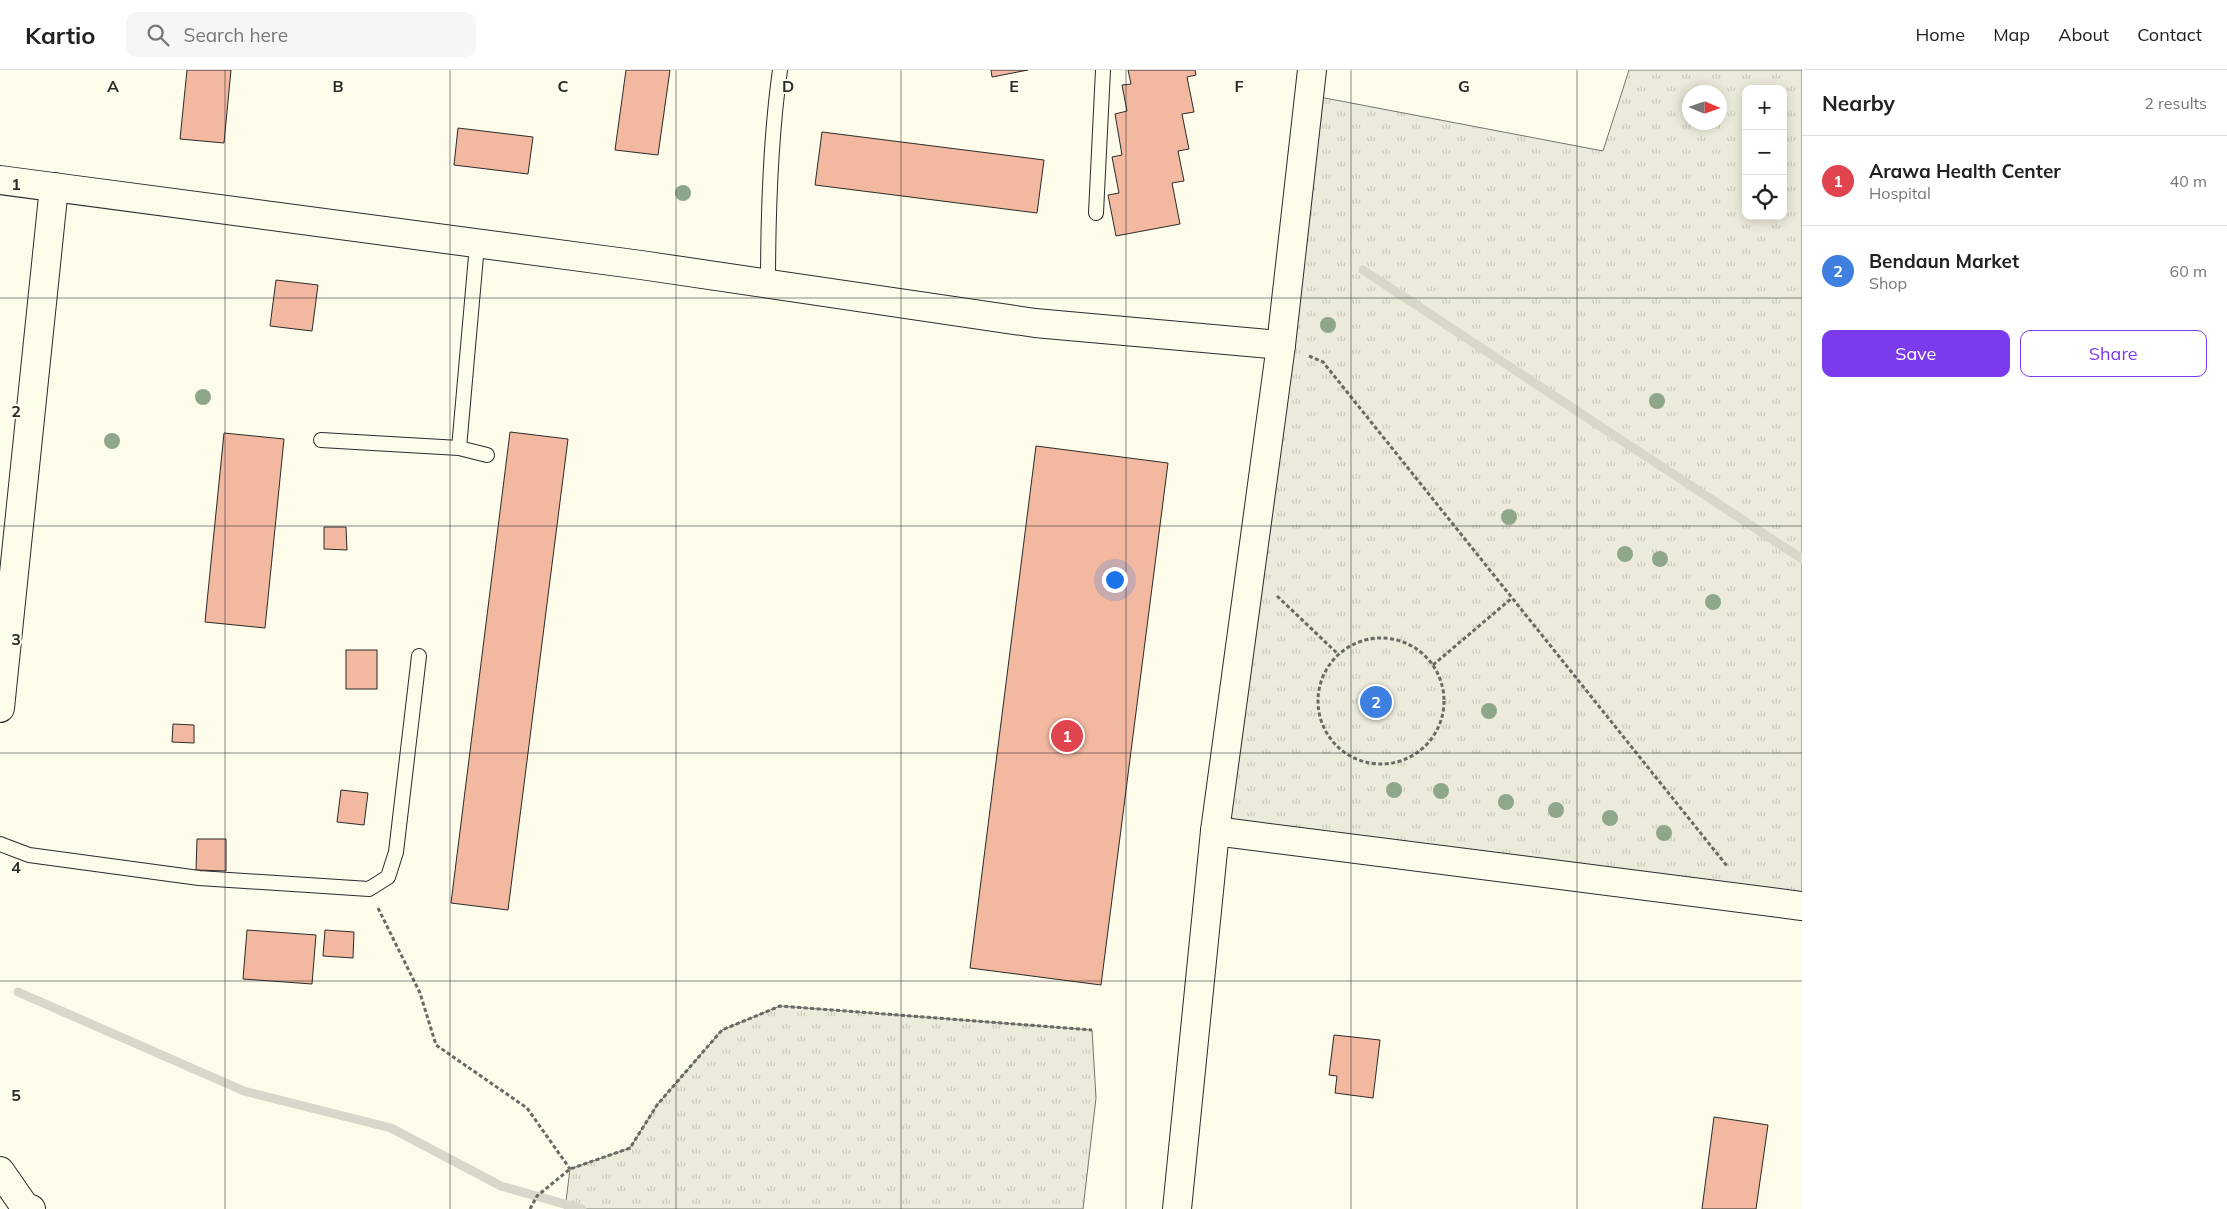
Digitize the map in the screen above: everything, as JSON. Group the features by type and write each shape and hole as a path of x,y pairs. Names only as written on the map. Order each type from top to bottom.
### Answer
{"street":[{"path":"1177,1209 1215,831 1281,345 1312,70"},
{"path":"0,180 477,245 641,265 1035,323 1281,345"},
{"path":"0,708 54,187"},
{"path":"1215,831 1802,906"},
{"path":"0,1170 25,1207 31,1209"}],"lane":[{"path":"768,285 769,203 775,107 780,70"},
{"path":"1096,213 1103,70"},
{"path":"459,448 477,245"},
{"path":"321,440 459,448 487,455"},
{"path":"0,844 29,855 199,878 369,890 388,877 396,852 419,656"}],"path":[{"path":"1281,345 1323,362 1754,900"},
{"path":"1250,571 1338,654"},
{"path":"1433,665 1512,598"},
{"path":"1381,637 1396,639 1410,644 1433,665 1440,679 1444,694 1443,710 1439,726 1420,751 1392,764 1374,764 1356,759 1341,750 1329,737 1321,720 1318,702 1320,684 1327,668 1338,654 1358,642 1381,637"},
{"path":"369,890 420,993 436,1045 527,1108 570,1169"},
{"path":"530,1209 537,1196 570,1169 630,1148 657,1106 722,1030 780,1006 1092,1030"}],"green space":[{"path":"1629,70 1802,70 1802,906 1215,831 1309,95 1603,151"},
{"path":"780,1006 1092,1030 1096,1098 1083,1209 565,1209 570,1169 630,1148 657,1105 722,1030"}],"building":[{"path":"187,70 231,70 224,143 180,139"},
{"path":"626,70 670,70 658,155 615,150"},
{"path":"991,70 1028,70 992,77"},
{"path":"1128,70 1195,70 1196,75 1187,77 1194,112 1182,114 1189,149 1178,151 1184,181 1172,183 1180,224 1116,236 1108,195 1119,193 1112,157 1122,155 1115,114 1127,111 1122,85 1131,84"},
{"path":"458,128 533,137 528,174 454,165"},
{"path":"822,132 1044,160 1037,213 815,185"},
{"path":"276,280 318,285 312,331 270,326"},
{"path":"510,432 568,439 508,910 451,903"},
{"path":"224,433 284,439 265,628 205,622"},
{"path":"1036,446 1168,463 1101,985 970,968"},
{"path":"324,527 346,527 347,550 324,549"},
{"path":"346,650 377,650 377,689 346,689"},
{"path":"173,724 194,725 194,743 172,742"},
{"path":"341,790 368,793 364,825 337,822"},
{"path":"197,839 226,839 226,871 196,870"},
{"path":"247,930 316,935 312,984 243,979"},
{"path":"325,930 354,932 353,958 323,956"},
{"path":"1334,1035 1380,1040 1373,1098 1335,1093 1337,1076 1329,1075"},
{"path":"1714,1117 1768,1125 1756,1209 1702,1209"}],"waterway":[{"path":"1363,270 1802,559"},
{"path":"18,992 244,1091 391,1128 501,1186 582,1209"}],"place":[{"name":"Bendaun Market","path":"1376,702"},
{"name":"Arawa Health Center","path":"1067,736"}]}
